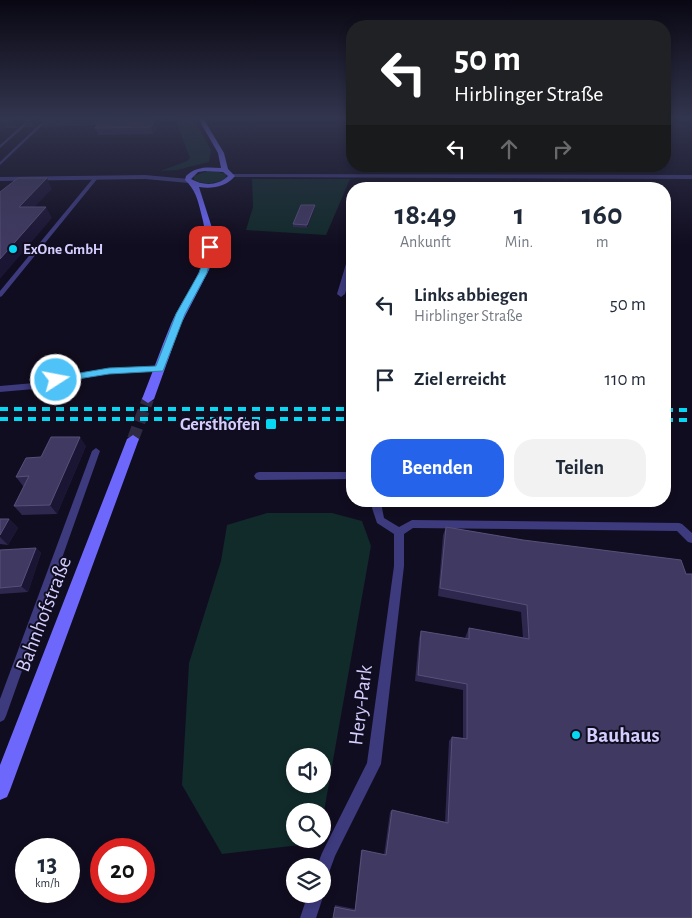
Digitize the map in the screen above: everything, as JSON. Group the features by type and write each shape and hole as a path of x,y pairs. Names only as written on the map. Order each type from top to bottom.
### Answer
{"main road":[{"path":"205,169 214,161"},
{"path":"222,161 225,170"},
{"path":"148,399 181,314 208,261 209,236 203,207 188,176 196,171 205,169 230,172 232,176 227,181 218,184 209,191 203,207"},
{"path":"192,183 218,184"},
{"name":"Bahnhofstraße","path":"0,790 6,759 133,439"}],"street":[{"path":"145,178 196,171"},
{"path":"232,176 692,178"},
{"path":"369,177 371,182"},
{"path":"0,179 145,178 192,183"},
{"path":"341,294 346,277"}],"lane":[{"path":"0,295 96,178"},
{"path":"0,389 34,386 109,371 159,368"},
{"path":"0,716 96,451"},
{"path":"259,476 346,476"},
{"path":"376,507 380,520 399,532 412,524 679,527 692,539"},
{"name":"Hery-Park","path":"327,858 374,764 399,566 399,532"},
{"path":"308,918 313,903"}],"green space":[{"path":"187,161 209,161 177,170 160,171"},
{"path":"210,170 226,174 226,178 219,182 210,183 194,180 194,176"},
{"path":"252,179 350,179 349,182 346,182 346,188 326,235 246,230 253,207"},
{"path":"267,513 332,513 362,521 371,546 331,772 331,748 286,748 286,793 327,793 325,803 286,803 286,847 222,854 182,785 189,663 221,561 227,525"}],"building":[{"path":"18,178 47,178 19,207 46,207 0,259 0,192"},
{"path":"301,205 315,205 307,225 293,224"},
{"path":"51,437 80,437 50,505 14,506 29,476 16,477 26,458 41,457"},
{"path":"0,519 9,519 0,535"},
{"name":"Bauhaus","path":"446,527 523,540 681,560 686,574 692,574 692,918 333,918 335,907 355,911 362,850 386,855 392,810 448,823 452,737 467,739 467,684 418,675 421,631 469,639 469,628 529,639 527,605 440,588"},
{"path":"36,548 21,586 0,588 0,550"}],"tunnel":[{"path":"133,439 148,399"}],"railway":[{"path":"0,409 346,409"},
{"path":"671,410 692,410"},
{"path":"0,419 346,419"},
{"path":"671,420 692,420"}],"place":[{"name":"ExOne GmbH","path":"13,249"},
{"name":"Gersthofen","path":"271,424"},
{"name":"Bauhaus","path":"576,735"}],"route":[{"path":"56,380 126,369 159,368 181,314 203,273 210,254 210,247"}]}
